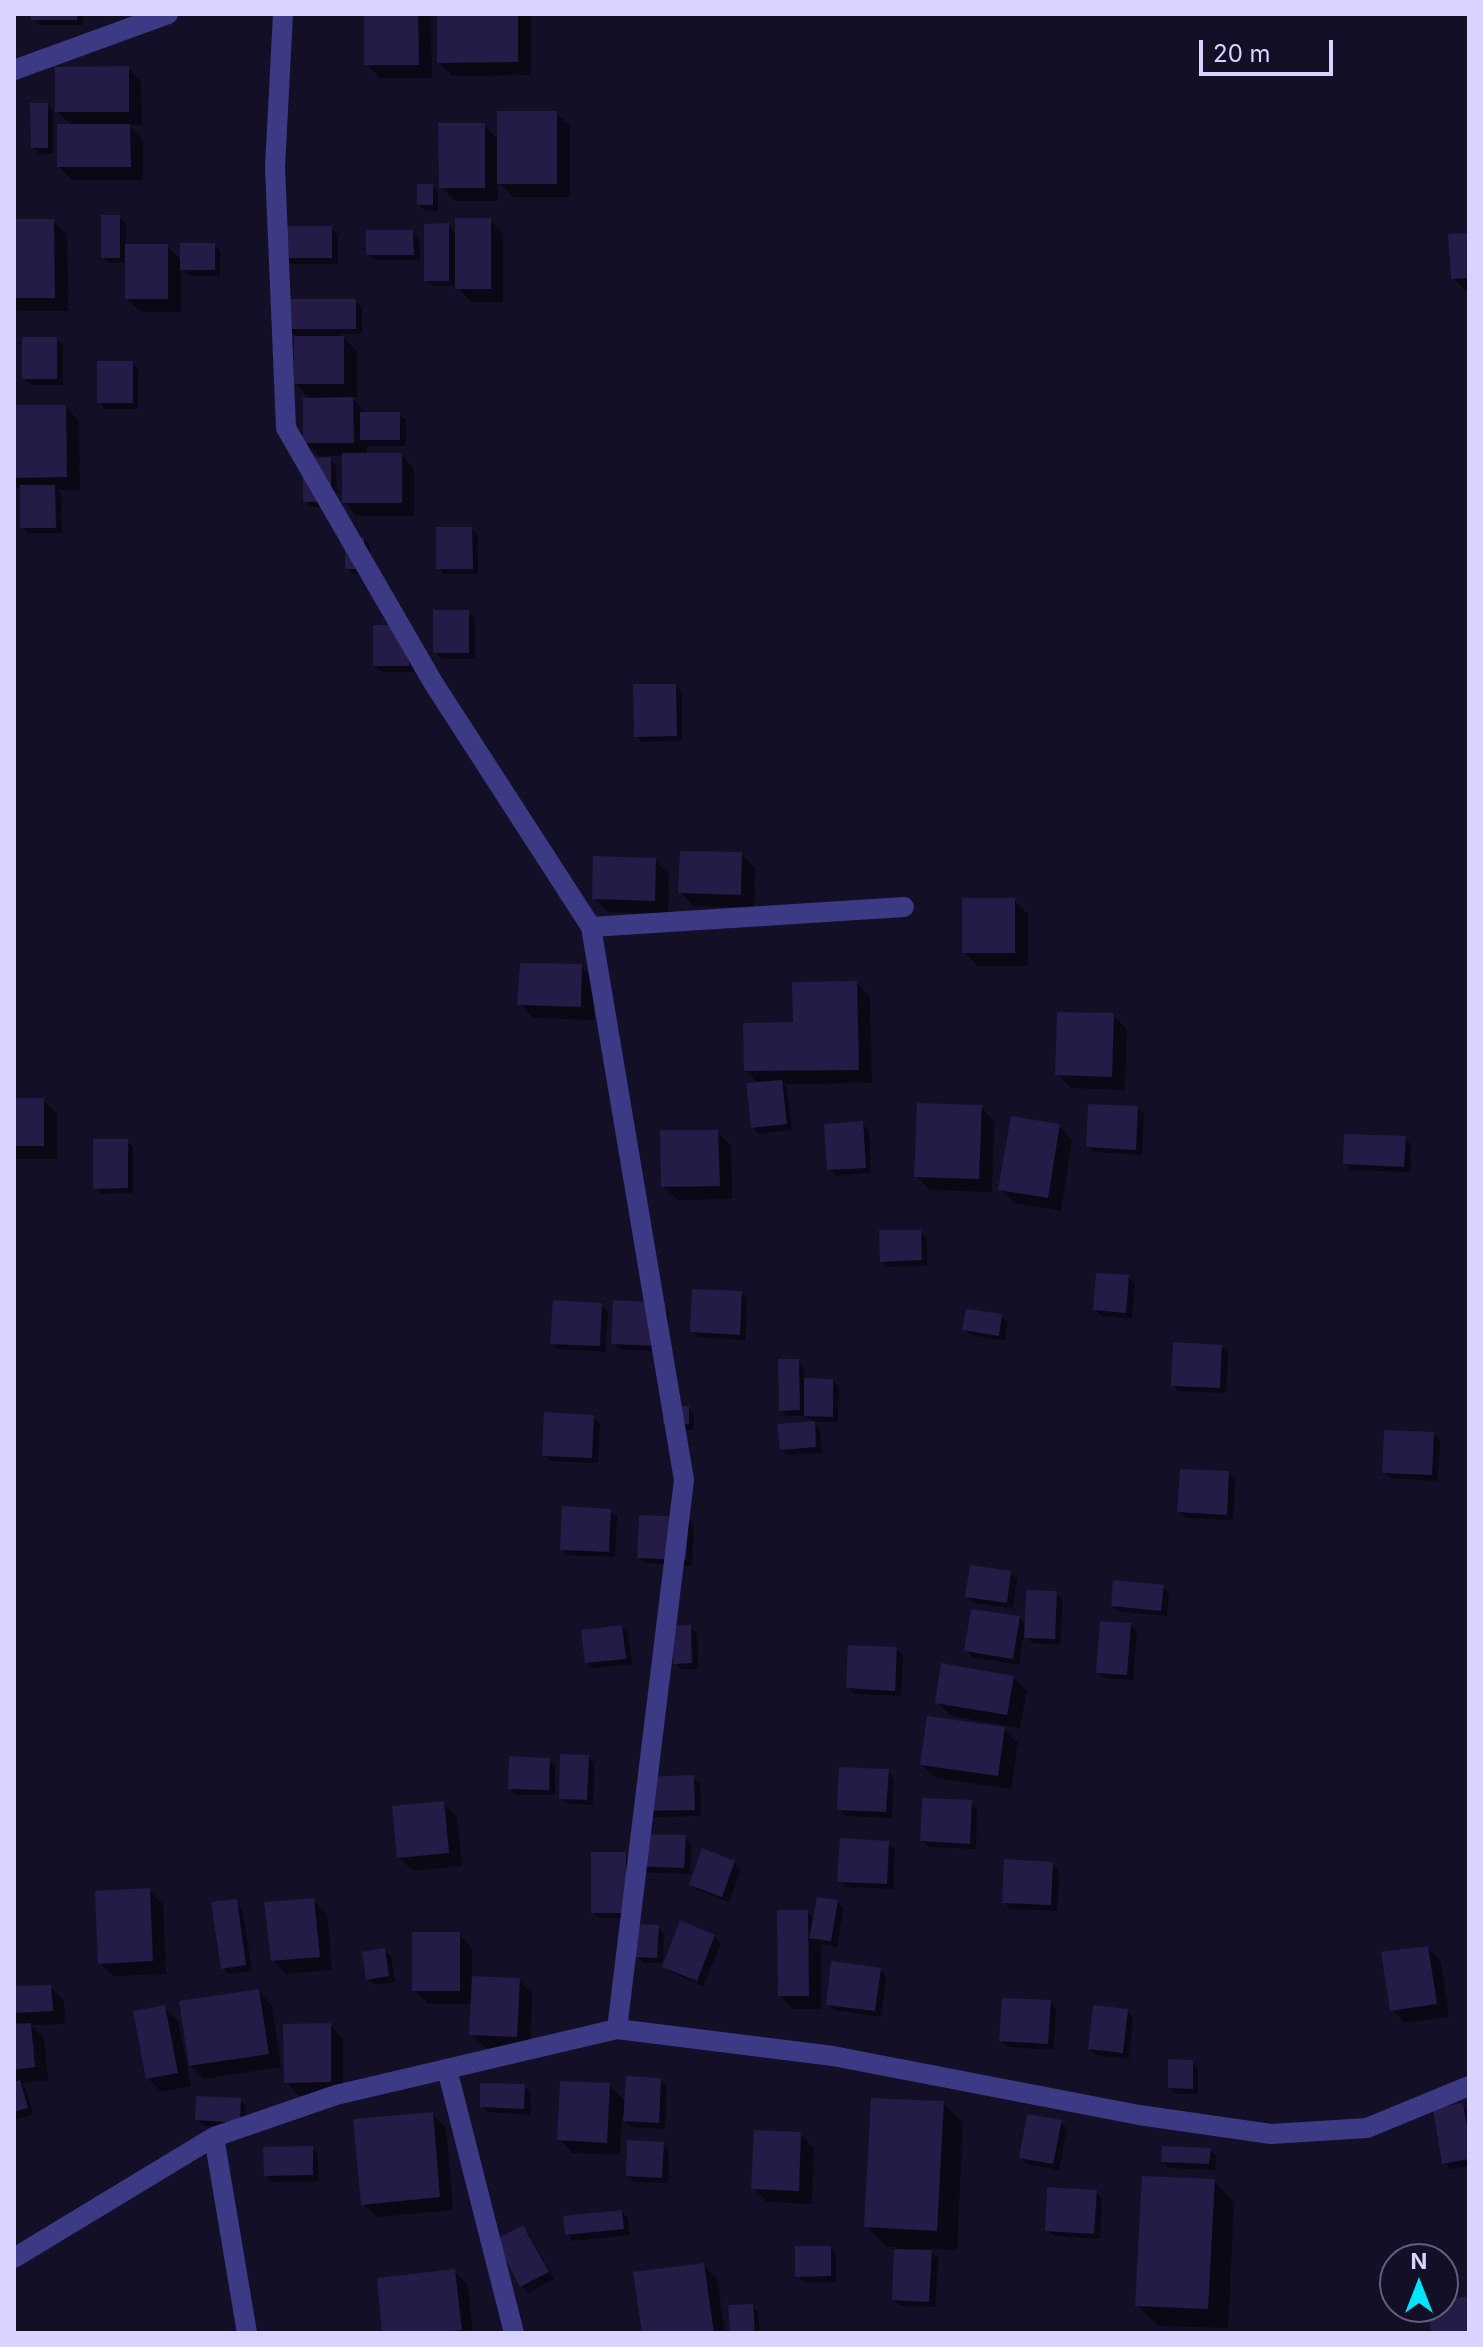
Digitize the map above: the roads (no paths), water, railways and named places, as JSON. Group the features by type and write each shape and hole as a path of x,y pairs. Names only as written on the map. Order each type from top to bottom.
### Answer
{"street":[{"path":"14,70 168,14"},
{"path":"283,14 275,167 286,428 434,684 591,927 684,1480 617,2029"},
{"path":"591,927 904,907"},
{"path":"14,2258 214,2137 336,2095 617,2029 833,2056 1124,2112 1271,2134 1367,2128 1469,2086"},
{"path":"447,2069 514,2333"},
{"path":"214,2137 247,2333"}]}
